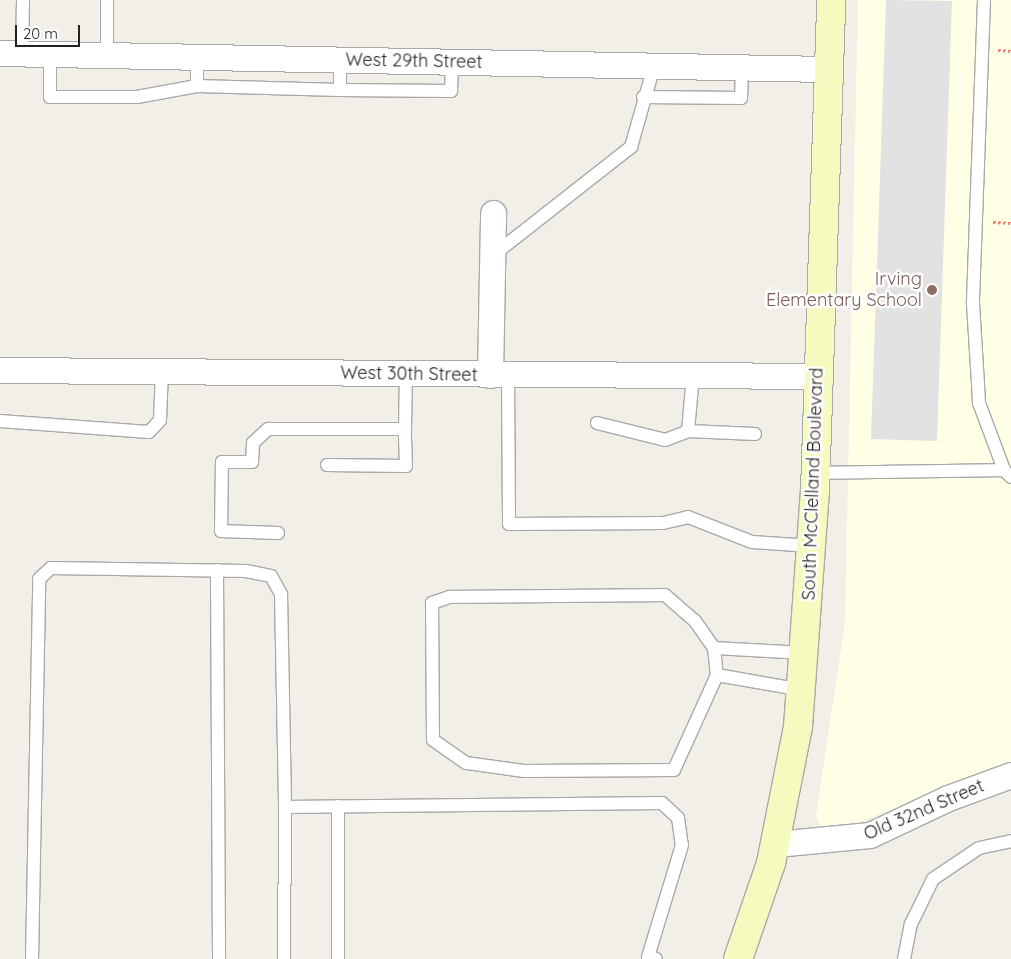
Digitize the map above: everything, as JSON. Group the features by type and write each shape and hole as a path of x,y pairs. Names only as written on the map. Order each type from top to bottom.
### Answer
{"main road":[{"name":"South McClelland Boulevard","path":"738,959 776,844 793,764 802,690 816,473 817,376 831,0"}],"street":[{"name":"West 29th Street","path":"11,53 829,69"},
{"path":"493,213 492,256 499,375"},
{"name":"West 30th Street","path":"0,370 817,376"},
{"name":"Old 32nd Street","path":"776,844 870,835 948,798 1011,775"}],"lane":[{"path":"11,53 23,0"},
{"path":"106,0 106,55"},
{"path":"816,473 1007,474 979,403 973,304 984,0"},
{"path":"50,54 50,97 137,96 197,86 451,91 452,62"},
{"path":"197,57 197,86"},
{"path":"340,60 340,90"},
{"path":"492,256 631,147 654,66"},
{"path":"644,97 741,98 742,68"},
{"path":"0,421 149,432 160,420 162,372"},
{"path":"327,465 406,466 406,374"},
{"path":"499,375 509,524 663,523 688,517 752,542 812,546"},
{"path":"688,431 693,375"},
{"path":"597,423 665,440 688,431 755,434"},
{"path":"278,532 221,532 222,462 252,462 253,443 268,429 405,429"},
{"path":"32,959 39,579 51,568 217,570 270,576 281,594 285,807 284,959"},
{"path":"217,570 219,959"},
{"path":"665,594 695,621 714,648 717,675 674,770 524,771 466,763 433,740 432,603 449,597 665,594"},
{"path":"714,648 805,653"},
{"path":"717,675 802,690"},
{"path":"285,807 662,803 678,818 682,845 651,958"},
{"path":"338,806 338,959"},
{"path":"904,959 911,924 933,879 979,848 1011,841"}],"path":[{"path":"993,222 1011,223"}],"shaded area":[{"name":"Irving Elementary School","path":"858,0 1011,0 1011,762 852,825 822,830 816,815 845,622"},
{"path":"886,0 952,1 937,441 871,439"}],"place":[{"name":"Irving Elementary School","path":"932,290"}]}
